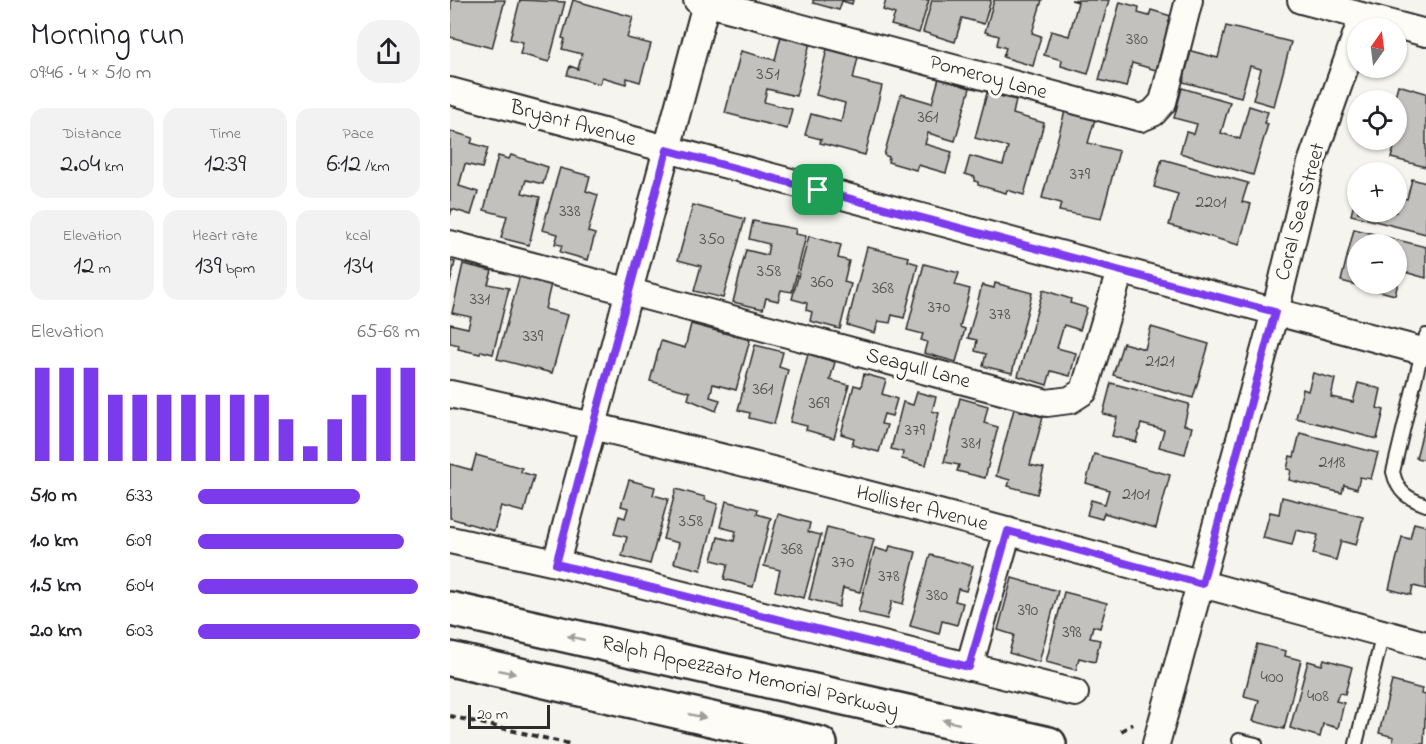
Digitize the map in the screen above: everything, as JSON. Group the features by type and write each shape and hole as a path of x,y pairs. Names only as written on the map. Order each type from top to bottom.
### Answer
{"street":[{"name":"Pomeroy Lane","path":"704,1 1141,118 1153,113 1163,102 1189,0"},
{"path":"1301,0 1359,18"},
{"path":"556,564 630,292 704,1"},
{"path":"1407,29 1426,33"},
{"name":"Coral Sea Street","path":"1156,744 1202,584 1275,312 1311,163 1347,61"},
{"name":"Bryant Avenue","path":"450,91 1275,312 1425,346"},
{"path":"450,244 630,292"},
{"name":"Seagull Lane","path":"630,292 1047,403 1070,400 1084,391 1120,271"},
{"name":"Hollister Avenue","path":"450,394 594,426 1008,531 1426,645"},
{"path":"969,667 1008,531"},
{"path":"450,540 556,564 1075,693"},
{"name":"Ralph Appezzato Memorial Parkway","path":"450,609 1049,744"},
{"path":"450,659 820,744"}],"lane":[{"path":"1425,346 1393,472 1396,484 1405,497 1426,505"},
{"path":"1356,744 1383,633"},
{"path":"1239,740 1257,744"}],"path":[{"path":"450,716 570,744"},
{"path":"1121,731 1134,724"}],"building":[{"path":"451,0 505,0 492,48 450,37"},
{"path":"520,0 565,2 549,62 520,54 523,42 510,39"},
{"path":"573,0 633,17 627,38 651,44 640,82 627,78 626,84 602,77 600,84 567,75 570,66 578,69 582,54 562,49 565,39 562,38"},
{"path":"813,0 853,0 852,4 842,1 839,10 813,3"},
{"path":"886,0 929,0 919,33 891,25 895,14 883,10"},
{"path":"932,0 991,0 984,24 962,18 955,42 923,32"},
{"path":"994,0 1042,0 1032,33 1041,36 1033,66 1003,57 1006,48 997,45 999,36 985,32"},
{"path":"1071,0 1109,0 1088,74 1061,66 1062,60 1044,55 1051,31 1069,36 1078,2"},
{"path":"1120,2 1139,7 1138,13 1149,16 1151,10 1171,16 1156,70 1132,63 1126,87 1099,80"},
{"path":"1226,26 1291,42 1274,106 1253,100 1261,69 1250,66 1241,97 1183,82 1191,51 1218,58"},
{"path":"781,36 810,43 796,96 767,89 764,102 792,109 787,129 725,113 741,51 775,60"},
{"path":"827,49 858,57 853,79 882,86 865,155 820,143 821,139 805,135 811,114 841,122 845,103 816,95"},
{"path":"939,78 970,88 955,141 928,133 925,144 952,152 946,173 918,165 916,170 888,162 889,157 884,155 901,94 932,103"},
{"path":"1398,85 1426,93 1426,167 1391,158 1393,150 1407,150 1407,90 1397,90"},
{"path":"1182,88 1230,102 1221,133 1240,139 1249,106 1268,112 1264,123 1268,124 1253,175 1180,153 1186,132 1194,134 1197,124 1174,118"},
{"path":"987,93 1016,100 1013,114 1044,123 1024,195 1007,190 1006,193 978,185 978,182 974,181 975,177 965,174 970,156 1003,165 1008,147 975,138"},
{"path":"1065,111 1095,119 1088,143 1119,151 1101,219 1059,211 1061,203 1042,198"},
{"path":"450,131 473,138 471,143 488,148 482,168 465,164 459,186 478,192 471,215 452,209 450,216"},
{"path":"511,155 548,167 543,184 526,180 522,193 540,197 529,245 501,238 507,216 484,210 498,156 509,159"},
{"path":"1162,159 1248,183 1242,202 1251,204 1239,245 1169,225 1178,194 1154,187"},
{"path":"560,168 590,176 586,191 598,195 588,232 595,234 588,260 560,252 562,245 555,244 558,234 542,230"},
{"path":"1412,179 1426,183 1426,234 1379,222 1407,222 1407,199"},
{"path":"693,205 745,219 723,298 694,291 701,266 678,260"},
{"path":"753,221 796,229 795,234 806,236 792,292 781,290 778,301 766,298 763,309 733,302 746,250 767,255 769,244 749,239"},
{"path":"1354,229 1374,234 1353,234"},
{"path":"809,236 841,245 838,258 849,261 844,282 851,284 840,329 810,321 812,312 806,310 807,303 792,299"},
{"path":"1407,242 1426,247 1426,278 1407,273"},
{"path":"867,247 909,257 908,261 918,264 904,318 892,315 890,323 878,321 875,333 847,325"},
{"path":"1347,257 1347,283 1341,281"},
{"path":"450,261 455,262 450,283"},
{"path":"463,264 492,271 488,284 509,288 493,354 481,351 480,354 458,349 459,345 450,343 450,324 468,328 471,317 452,313"},
{"path":"924,264 959,273 955,285 970,289 960,327 965,329 956,362 924,353 927,342 921,340 923,334 907,330"},
{"path":"520,275 551,284 545,309 568,315 552,373 497,359"},
{"path":"995,283 1032,293 1012,373 983,366 986,354 975,351 977,340 968,338 982,285 994,288"},
{"path":"1043,290 1071,299 1070,303 1087,308 1080,330 1064,325 1057,348 1076,353 1070,376 1051,371 1047,385 1018,376"},
{"path":"691,324 750,340 736,390 713,384 710,397 720,400 716,411 688,399 690,392 650,381 661,341 685,348"},
{"path":"1151,327 1209,344 1193,398 1113,375 1123,343 1145,349"},
{"path":"755,345 783,352 779,367 788,370 774,424 749,418 750,413 738,410"},
{"path":"808,354 835,362 830,380 849,385 834,438 806,430 807,426 790,422"},
{"path":"1313,373 1335,379 1331,397 1353,402 1358,383 1381,389 1377,408 1384,410 1377,439 1296,418 1303,389 1308,391"},
{"path":"864,374 886,380 882,394 897,399 892,416 884,414 881,424 887,425 879,452 852,445 854,438 841,434 854,385 861,387"},
{"path":"1111,383 1189,404 1184,425 1192,427 1185,454 1159,447 1164,430 1141,424 1136,442 1112,436 1117,417 1103,414"},
{"path":"917,392 936,397 932,411 939,413 926,465 902,459 903,452 891,449 903,402 913,405"},
{"path":"960,398 988,406 984,423 998,427 985,478 957,471 959,465 944,462"},
{"path":"1014,409 1043,417 1030,465 1044,468 1037,494 1008,486 1010,480 996,476"},
{"path":"1426,419 1426,460 1416,458"},
{"path":"1300,433 1378,453 1371,479 1360,477 1357,489 1344,485 1342,493 1289,480 1291,470 1287,469 1290,456 1294,457"},
{"path":"1094,454 1170,475 1156,528 1104,513 1102,519 1087,515 1091,500 1105,504 1109,490 1086,483"},
{"path":"476,455 522,468 521,472 534,476 524,512 501,506 494,531 450,518 450,464 472,470"},
{"path":"629,480 655,487 653,495 668,499 650,564 622,556 627,537 614,534 619,516 625,518 628,508 621,506"},
{"path":"676,489 705,497 705,500 718,504 701,570 674,563 679,543 663,539"},
{"path":"1282,497 1363,517 1356,545 1341,541 1336,560 1313,554 1318,535 1296,530 1292,545 1263,538 1270,512 1279,514"},
{"path":"726,501 758,509 757,514 771,518 753,587 724,579 728,564 712,560 718,537 734,541 736,531 720,527"},
{"path":"778,514 810,523 808,532 821,535 804,598 775,591 780,570 764,566"},
{"path":"1414,523 1426,526 1426,589 1413,586 1411,595 1389,589 1402,537 1410,539"},
{"path":"827,527 874,539 860,592 843,588 839,607 809,599"},
{"path":"890,546 916,552 903,604 892,601 887,619 858,612 875,548 888,552"},
{"path":"930,555 973,566 966,591 958,589 955,601 963,603 957,625 942,621 939,634 910,626"},
{"path":"1012,578 1058,591 1039,662 1009,653 1014,635 998,630"},
{"path":"1064,592 1107,603 1100,628 1093,626 1090,638 1100,640 1095,662 1079,658 1076,670 1046,662"},
{"path":"1257,644 1286,651 1285,656 1301,660 1284,729 1253,721 1259,700 1244,696"},
{"path":"1324,659 1352,667 1345,694 1339,693 1336,701 1344,703 1338,728 1323,724 1320,737 1290,728 1308,661 1322,665"},
{"path":"1392,681 1422,689 1421,694 1426,695 1424,744 1392,744 1394,737 1379,733"}],"route":[{"path":"667,150 818,190 1275,312 1202,584 1008,531 969,667 556,564 667,150"}]}
